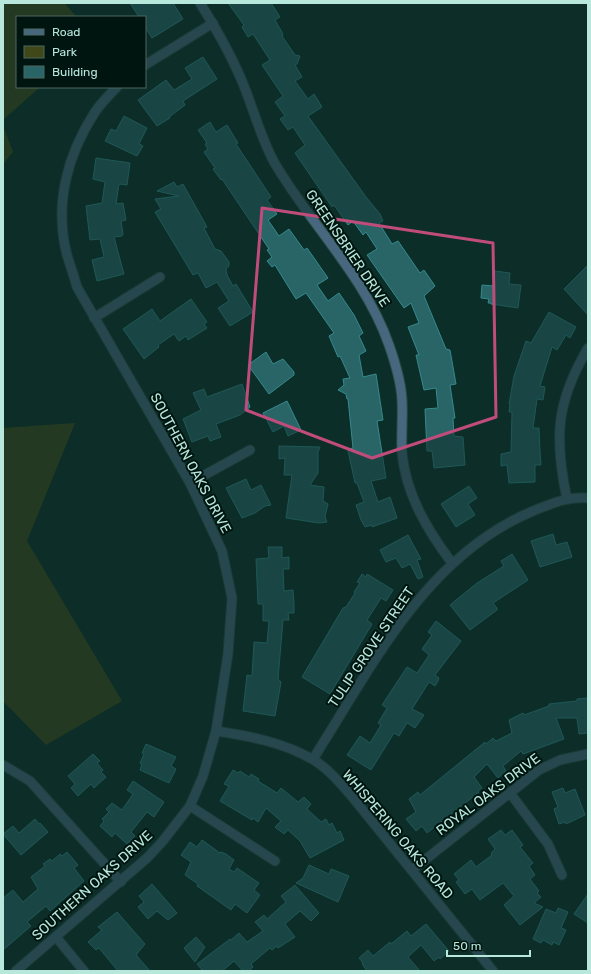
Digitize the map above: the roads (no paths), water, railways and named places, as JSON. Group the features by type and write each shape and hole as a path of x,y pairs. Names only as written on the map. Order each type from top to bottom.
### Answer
{"street":[{"name":"GREENSBRIER DRIVE","path":"200,3 213,23 234,64 259,129 274,160 290,188 358,283 379,319 397,372 402,398 402,453 407,482 432,537 452,563"},
{"path":"146,64 213,23"},
{"name":"SOUTHERN OAKS DRIVE","path":"16,971 121,882 162,842 190,806 203,776 216,732 228,654 232,598 222,551 190,484 77,287 67,254 62,216 64,182 78,142 96,111 116,88"},
{"path":"94,318 160,277"},
{"path":"567,499 561,472 559,446 560,420 565,394 576,367 588,348"},
{"path":"190,484 250,450"},
{"name":"TULIP GROVE STREET","path":"313,760 395,631 433,582 452,563 501,527 532,511 567,499 588,498"},
{"name":"WHISPERING OAKS ROAD","path":"216,732 257,737 313,760 334,777 354,799 493,971"},
{"name":"ROYAL OAKS DRIVE","path":"412,870 539,770 560,760 588,754"},
{"path":"3,764 30,781 121,882"},
{"path":"510,793 548,844 562,875"},
{"path":"190,806 275,861"},
{"path":"56,937 84,971"}]}
